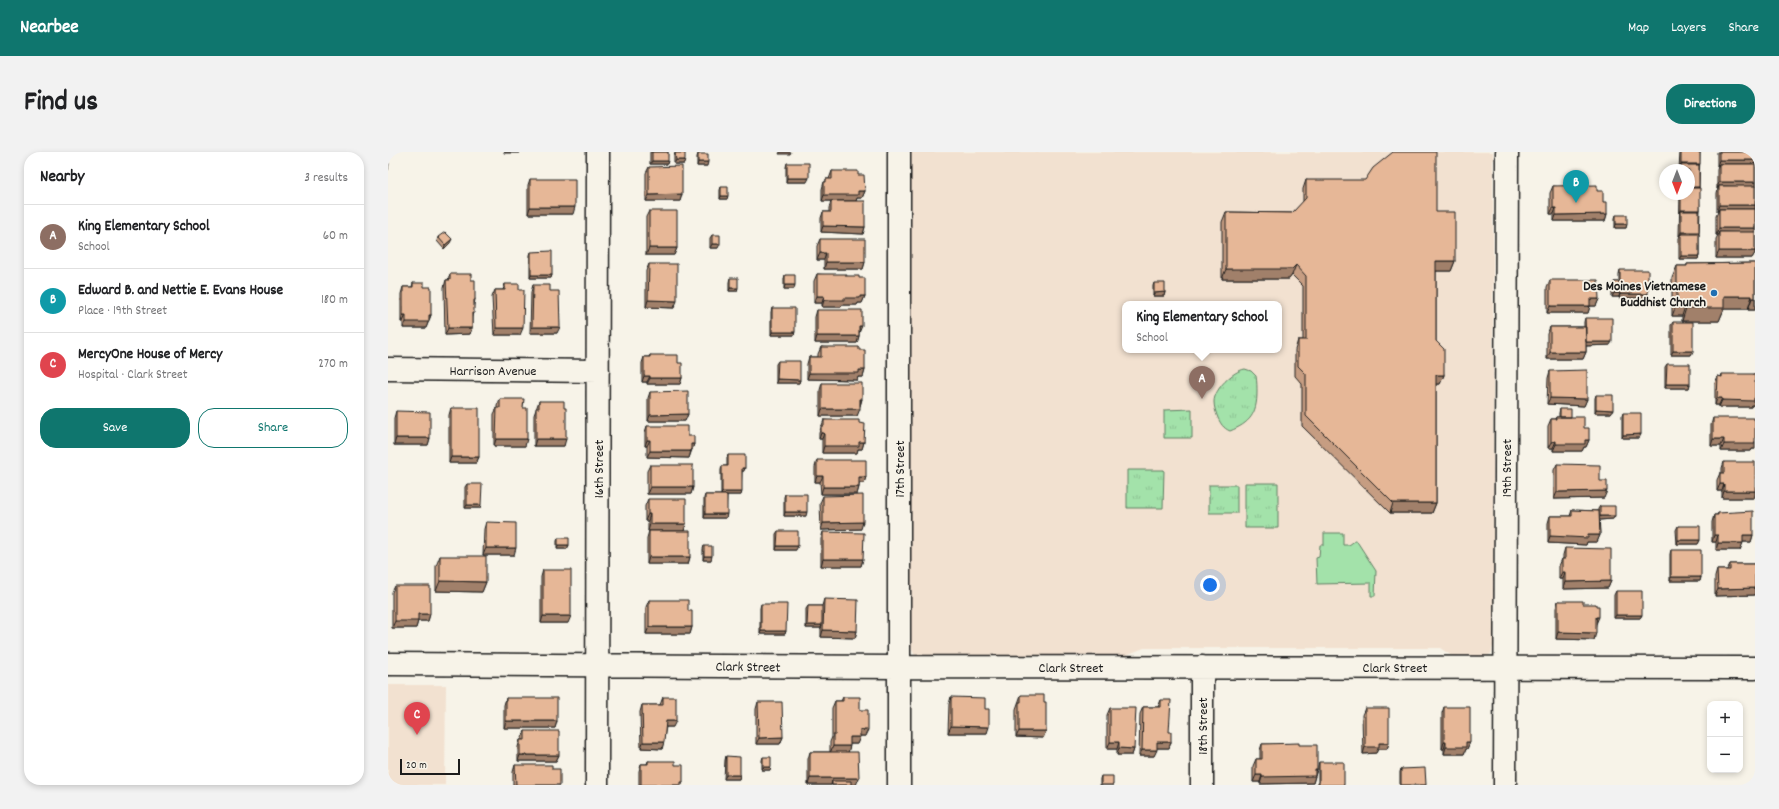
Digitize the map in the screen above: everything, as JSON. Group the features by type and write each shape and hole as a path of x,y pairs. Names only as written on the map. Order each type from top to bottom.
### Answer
{"street":[{"name":"16th Street","path":"597,785 598,152"},
{"name":"17th Street","path":"899,152 899,785"},
{"name":"19th Street","path":"1505,785 1507,152"},
{"name":"Harrison Avenue","path":"388,369 598,371"},
{"name":"Clark Street","path":"388,664 598,664 899,667 1755,668"},
{"name":"18th Street","path":"1202,667 1202,785"}],"shaded area":[{"path":"911,152 1493,152 1493,646 1491,654 1485,656 1452,656 1440,648 1144,648 1121,657 918,656 914,654 911,647"},
{"path":"388,685 446,685 445,785 388,785"}],"green space":[{"path":"1245,369 1251,371 1256,376 1256,406 1251,417 1243,425 1230,431 1222,426 1218,418 1214,406 1215,397 1225,381 1240,370"},
{"path":"1192,409 1192,438 1164,438 1164,410"},
{"path":"1127,470 1164,470 1163,508 1127,508"},
{"path":"1245,483 1278,483 1278,528 1245,528"},
{"path":"1209,485 1237,485 1237,513 1209,513"},
{"path":"1324,533 1343,533 1343,545 1349,545 1356,540 1376,571 1375,596 1371,596 1371,583 1317,584 1316,558 1319,557 1320,545 1324,545"}],"building":[{"path":"652,152 668,152 668,161 652,161"},
{"path":"1393,152 1436,152 1436,212 1455,212 1455,261 1436,261 1436,341 1444,349 1444,375 1436,375 1436,503 1393,503 1306,416 1306,374 1298,366 1298,340 1306,340 1306,276 1296,265 1292,269 1226,269 1226,212 1292,213 1306,198 1306,180 1365,180 1373,168"},
{"path":"1681,152 1700,152 1700,164 1681,164"},
{"path":"1719,152 1755,152 1755,160 1719,160"},
{"path":"675,153 685,153 685,160 676,160"},
{"path":"698,154 708,154 708,162 698,162"},
{"path":"787,163 809,163 809,178 787,178"},
{"path":"1719,164 1755,164 1755,182 1719,182"},
{"path":"1695,165 1699,165 1699,187 1695,187"},
{"path":"682,166 682,194 649,195 649,167"},
{"path":"832,171 858,171 858,175 864,175 865,191 858,191 858,195 824,195 824,182 826,182 826,179 832,179"},
{"path":"530,179 575,179 575,207 530,207"},
{"path":"1597,185 1597,191 1603,191 1603,202 1607,202 1607,214 1556,215 1556,208 1553,208 1553,186"},
{"path":"1719,186 1755,186 1755,205 1719,205"},
{"path":"721,187 728,187 728,196 721,196"},
{"path":"1695,188 1700,188 1700,210 1681,210 1681,200 1695,200"},
{"path":"831,201 865,201 865,227 823,226 823,212 831,212"},
{"path":"1719,209 1755,209 1755,228 1719,228"},
{"path":"649,211 677,211 677,248 649,248"},
{"path":"1681,211 1699,211 1699,232 1681,232"},
{"path":"1616,215 1627,215 1627,224 1616,224"},
{"path":"445,232 452,239 445,245 438,237"},
{"path":"1719,232 1755,232 1755,251 1719,251"},
{"path":"1681,234 1699,234 1699,256 1681,256"},
{"path":"712,235 720,235 720,244 712,244"},
{"path":"820,239 865,239 865,262 826,262 826,253 820,253"},
{"path":"552,251 552,275 531,275 531,252"},
{"name":"Des Moines Vietnamese Buddhist Church","path":"1755,263 1755,298 1752,298 1752,296 1724,296 1724,308 1686,308 1686,303 1677,303 1677,266 1687,266 1687,264"},
{"path":"649,264 677,264 677,301 648,300"},
{"path":"1620,270 1648,270 1648,294 1614,293 1614,282 1620,282"},
{"path":"450,274 471,274 471,280 475,280 475,300 474,313 472,313 472,328 448,328 446,280 450,280"},
{"path":"817,274 846,274 846,276 859,276 859,278 865,278 865,296 860,296 860,298 844,298 844,300 824,300 824,296 817,296"},
{"path":"785,275 795,275 795,285 785,285"},
{"path":"730,278 738,278 738,288 730,288"},
{"path":"1550,280 1598,280 1599,299 1590,299 1590,306 1550,306"},
{"path":"413,283 424,283 424,287 431,287 431,315 429,315 429,322 406,322 406,315 403,315 403,287 413,287"},
{"path":"1154,283 1165,283 1165,292 1154,293"},
{"path":"505,284 519,284 519,290 524,290 523,328 496,328 495,290 505,290"},
{"path":"533,285 550,285 550,291 559,291 560,327 532,327"},
{"path":"772,308 795,308 795,332 772,332"},
{"path":"817,310 862,310 862,326 859,326 859,336 817,336"},
{"path":"1585,318 1612,318 1612,342 1586,342"},
{"path":"1673,322 1693,322 1693,351 1673,351"},
{"path":"1550,327 1586,327 1586,352 1550,352"},
{"path":"821,347 859,347 859,350 865,350 865,370 859,370 859,373 809,373 809,357 821,357"},
{"path":"650,355 678,355 678,363 682,363 682,378 650,378 650,376 644,376 644,357 650,357"},
{"path":"778,361 800,361 800,380 777,379"},
{"path":"1667,364 1690,364 1690,384 1666,384"},
{"path":"1587,370 1587,399 1550,398 1550,371"},
{"path":"1722,374 1754,374 1754,401 1722,400 1722,398 1717,398 1718,376 1722,377"},
{"path":"822,383 862,383 862,399 860,399 860,409 822,409"},
{"path":"688,391 688,414 650,415 650,392"},
{"path":"1596,395 1613,395 1613,410 1596,409"},
{"path":"500,399 524,399 523,408 527,408 527,439 496,439 497,408 500,408"},
{"path":"539,401 564,401 564,408 566,408 566,439 536,439 536,408 539,408"},
{"path":"451,408 479,408 479,457 451,457"},
{"path":"1560,409 1571,409 1571,417 1560,417"},
{"path":"396,411 430,412 430,438 396,438"},
{"path":"1623,413 1641,413 1641,434 1623,435"},
{"path":"1556,417 1584,417 1584,428 1589,428 1589,440 1585,440 1585,444 1556,444 1556,441 1551,442 1551,419 1556,419"},
{"path":"1713,418 1754,418 1754,444 1724,444 1724,439 1713,439"},
{"path":"824,420 859,420 859,423 865,424 864,442 859,442 859,446 824,446 824,433 821,433 821,426 824,426"},
{"path":"647,426 688,426 688,436 694,436 694,444 691,444 691,451 650,451 650,440 647,440"},
{"path":"728,455 745,455 745,468 742,468 742,492 722,492 722,466 728,466"},
{"path":"817,460 866,460 866,477 859,477 859,487 823,487 823,476 817,476"},
{"path":"1724,462 1755,462 1755,491 1724,491 1724,484 1720,484 1720,473 1724,473"},
{"path":"1557,464 1600,465 1600,481 1607,481 1607,491 1557,492"},
{"path":"650,465 693,465 693,487 650,487"},
{"path":"467,484 482,484 481,505 467,505"},
{"path":"785,494 807,494 807,512 785,512"},
{"path":"705,495 727,495 727,514 705,514"},
{"path":"863,495 863,522 823,523 823,496"},
{"path":"648,499 686,499 686,524 650,524"},
{"path":"1600,506 1615,506 1615,516 1600,516"},
{"path":"1572,510 1599,511 1600,535 1588,535 1588,538 1550,536 1550,516 1572,516"},
{"path":"1753,511 1753,535 1743,535 1743,543 1718,543 1718,535 1714,535 1714,515 1718,515 1718,513"},
{"path":"486,522 516,523 516,548 486,548"},
{"path":"1678,526 1700,526 1700,540 1678,540"},
{"path":"649,531 690,531 690,557 649,557"},
{"path":"778,531 798,531 798,546 777,546"},
{"path":"823,532 864,533 863,559 823,559"},
{"path":"558,538 569,538 569,545 558,545"},
{"path":"704,546 712,546 712,556 704,556"},
{"path":"1565,548 1611,549 1611,581 1565,582 1565,572 1562,572 1562,559 1565,559"},
{"path":"1671,550 1701,550 1701,577 1671,577"},
{"path":"440,556 486,556 486,582 440,581"},
{"path":"1730,564 1755,564 1755,588 1718,589 1717,570 1730,570"},
{"path":"543,570 571,570 571,616 543,616"},
{"path":"395,586 430,586 430,614 418,614 418,621 395,621"},
{"path":"1616,591 1642,591 1642,615 1616,615"},
{"path":"824,599 858,600 857,631 823,630"},
{"path":"649,600 688,600 688,611 692,611 692,627 649,627"},
{"path":"1558,601 1583,601 1583,604 1596,604 1596,606 1599,606 1599,617 1596,617 1596,633 1558,632"},
{"path":"761,604 787,604 786,631 761,631"},
{"path":"808,606 822,606 822,625 807,625"},
{"path":"1021,695 1044,695 1044,702 1046,702 1046,731 1019,731 1019,702 1021,702"},
{"path":"663,697 676,697 676,721 666,721 664,742 643,742 642,705 663,705"},
{"path":"843,697 860,697 860,710 868,710 868,730 860,730 860,737 850,737 850,746 833,746 833,735 835,735 835,701 843,701"},
{"path":"951,697 985,698 985,709 989,709 989,727 951,726"},
{"path":"506,698 557,698 557,721 506,721"},
{"path":"1161,700 1171,700 1169,732 1171,732 1171,742 1157,742 1157,750 1142,750 1143,707 1161,707"},
{"path":"758,702 782,702 783,737 759,738"},
{"path":"1444,707 1470,707 1470,742 1466,742 1466,747 1446,747 1446,742 1444,742"},
{"path":"1110,708 1136,708 1134,749 1119,748 1119,742 1110,742"},
{"path":"1365,708 1389,708 1389,743 1379,743 1379,747 1365,747"},
{"path":"525,731 559,731 559,755 520,755 520,740 525,740"},
{"path":"1299,743 1299,745 1317,745 1317,769 1315,769 1315,776 1262,777 1262,775 1256,775 1256,759 1262,759 1262,744"},
{"path":"810,752 858,752 859,778 810,778"},
{"path":"726,756 740,757 740,775 726,775"},
{"path":"763,757 771,757 771,767 763,767"},
{"path":"648,761 675,761 675,765 683,765 683,782 681,782 681,785 641,785 641,764 648,764"},
{"path":"1319,762 1344,762 1344,785 1319,785"},
{"path":"515,765 552,765 552,769 560,769 560,785 516,785"},
{"path":"1425,768 1426,785 1401,785 1401,769"},
{"path":"1101,776 1113,776 1113,785 1101,785"},
{"path":"832,781 851,781 851,785 832,785"}],"place":[{"name":"Edward B. and Nettie E. Evans House","path":"1576,203"},
{"name":"Des Moines Vietnamese Buddhist Church","path":"1714,293"},
{"name":"King Elementary School","path":"1202,399"},
{"name":"MercyOne House of Mercy","path":"417,735"}]}
